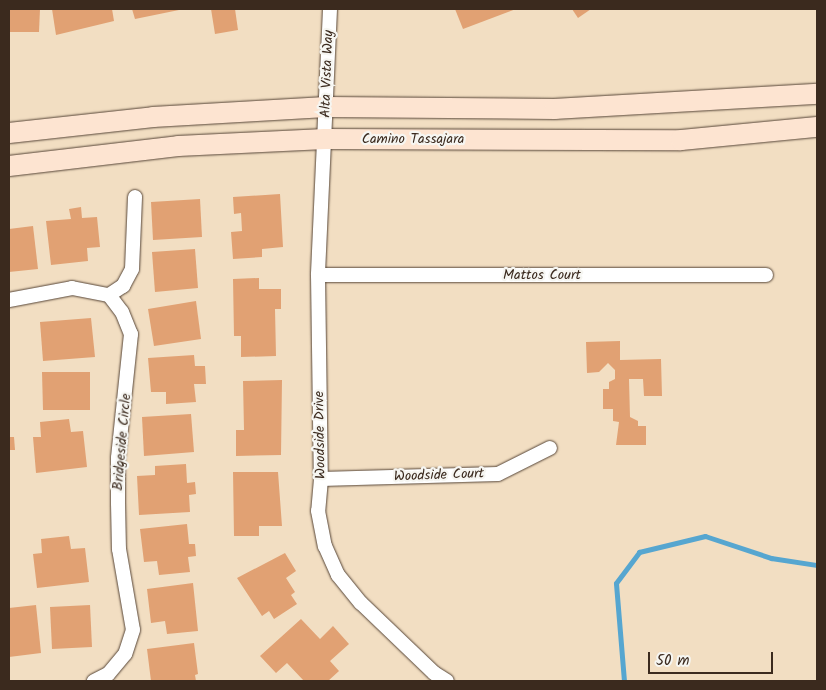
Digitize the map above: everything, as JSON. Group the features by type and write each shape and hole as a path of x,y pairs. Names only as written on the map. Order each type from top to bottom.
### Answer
{"main road":[{"path":"9,133 153,117 326,107 555,109 817,94"},
{"name":"Camino Tassajara","path":"9,166 178,146 325,139 681,140 817,127"}],"street":[{"name":"Alta Vista Way","path":"325,139 330,9"},
{"name":"Woodside Drive","path":"325,139 318,275 321,479 318,511 325,546 338,575 361,603 434,673 447,681"},
{"path":"9,300 72,288 110,295 123,286 132,269 134,197"},
{"name":"Mattos Court","path":"318,275 766,275"},
{"name":"Bridgeside Circle","path":"94,681 108,674 124,654 133,630 119,549 118,503 118,458 131,334 122,312 110,295"},
{"name":"Woodside Court","path":"321,479 498,474 550,448"}],"building":[{"path":"9,9 40,9 39,32 9,32"},
{"path":"52,9 112,9 114,21 56,35"},
{"path":"132,9 179,9 179,10 135,19"},
{"path":"211,9 235,9 238,30 215,34"},
{"path":"455,9 516,9 463,29"},
{"path":"572,9 591,9 578,18"},
{"path":"280,194 283,247 262,249 262,257 233,259 231,232 242,231 241,213 234,214 233,197"},
{"path":"200,199 202,237 153,240 151,202"},
{"path":"81,207 82,218 97,217 100,247 87,248 88,261 51,265 46,221 71,219 69,209"},
{"path":"33,226 38,269 9,272 9,229"},
{"path":"195,249 198,288 155,292 152,252"},
{"path":"259,278 259,289 281,289 281,309 275,309 276,356 241,357 241,336 234,336 233,279"},
{"path":"196,301 201,339 154,346 148,309"},
{"path":"91,318 95,357 43,361 40,322"},
{"path":"620,341 620,360 661,359 662,396 644,396 643,379 629,379 630,417 638,421 638,426 646,426 646,445 616,445 619,422 613,421 613,409 603,409 603,389 609,389 609,382 615,379 615,370 608,363 599,372 587,373 586,342"},
{"path":"194,355 195,366 205,366 206,384 194,384 196,402 166,404 166,392 151,392 148,358"},
{"path":"42,372 90,372 90,410 43,410"},
{"path":"282,380 281,455 236,456 236,430 244,430 243,381"},
{"path":"191,414 194,452 144,456 142,417"},
{"path":"69,419 71,432 83,431 87,467 36,473 33,437 41,437 40,422"},
{"path":"9,437 14,437 15,450 9,450"},
{"path":"186,464 187,483 195,482 196,494 189,495 190,512 139,515 137,476 155,475 155,466"},
{"path":"233,472 278,472 282,526 259,526 259,536 234,536"},
{"path":"187,524 189,544 195,544 196,556 188,557 190,572 159,575 157,561 144,562 140,529"},
{"path":"69,536 71,549 85,548 89,582 37,588 33,554 42,553 41,539"},
{"path":"285,553 296,571 286,578 295,592 291,595 297,604 274,619 269,611 262,616 237,578"},
{"path":"193,583 198,631 167,634 165,621 151,623 147,589"},
{"path":"36,605 41,653 9,657 9,608"},
{"path":"90,605 92,647 52,649 50,607"},
{"path":"301,619 320,639 333,626 349,644 330,661 339,671 328,681 304,681 287,663 276,673 260,656"},
{"path":"194,643 198,674 195,675 196,681 151,681 147,649"}],"waterway":[{"path":"624,681 616,583 639,552 705,536 771,558 817,565"}]}
